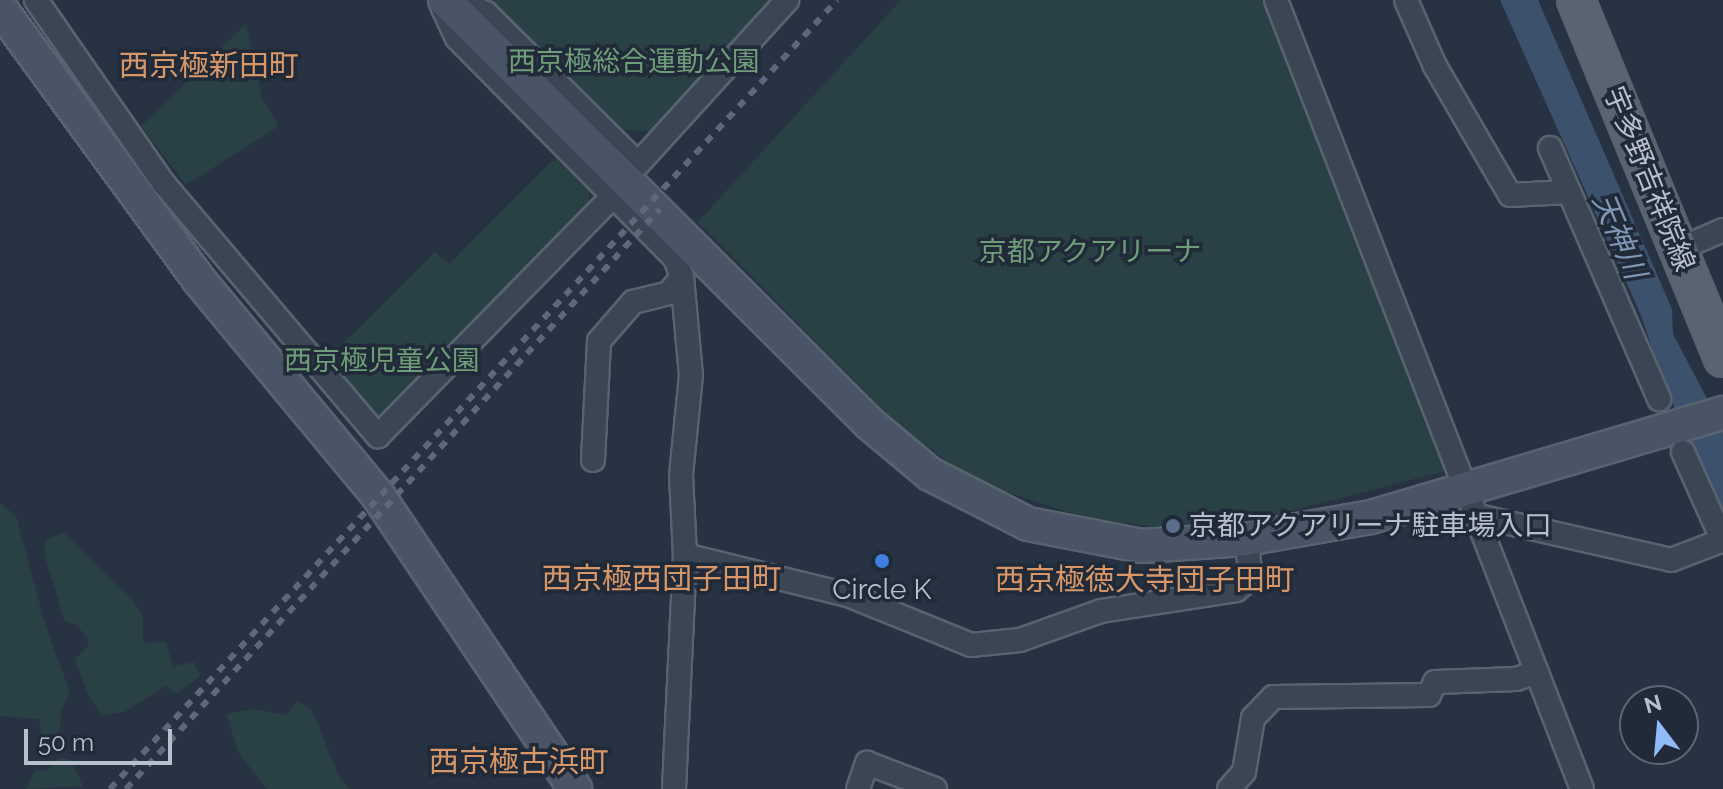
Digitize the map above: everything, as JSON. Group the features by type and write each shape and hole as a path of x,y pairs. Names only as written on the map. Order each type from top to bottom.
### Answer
{"main road":[{"name":"宇多野吉祥院線","path":"1576,0 1723,358"}],"street":[{"path":"36,0 164,184 378,436 613,196"},
{"path":"442,0 457,38 675,258 682,277 691,375 681,476 685,555 674,789"},
{"path":"442,0 870,424 930,474 1028,524 1098,542 1175,547 1246,539 1472,503 1679,440 1723,413"},
{"path":"458,0 486,13 638,164 787,0"},
{"path":"1276,0 1582,789"},
{"path":"1406,0 1435,66 1510,195 1569,192"},
{"path":"0,8 199,280 379,497 575,789"},
{"path":"1550,148 1659,399"},
{"path":"1677,250 1723,230"},
{"path":"593,460 599,341 633,302 669,293 682,277"},
{"path":"1472,503 1671,560 1723,540 1679,440"},
{"path":"685,555 848,595 971,645 1020,640 1101,611 1236,590 1251,578 1246,539"},
{"path":"1229,789 1244,772 1253,718 1273,697 1429,695 1435,682 1516,679 1537,672"},
{"path":"858,789 867,763 935,789"}],"green space":[{"name":"西京極総合運動公園","path":"476,0 775,0 653,131 619,130"},
{"name":"京都アクアリーナ","path":"901,0 1263,0 1445,471 1278,514 1158,527 1089,519 1001,490 954,466 898,425 698,222"},
{"path":"246,24 263,100 279,126 186,185 141,126"},
{"name":"西京極児童公園","path":"555,158 590,192 587,205 386,417 375,418 326,361 435,252 449,264"},
{"path":"0,503 16,516 44,620 70,693 62,708 59,735 51,743 42,736 39,719 0,716"},
{"path":"64,533 133,600 143,617 143,643 166,642 173,666 194,662 200,676 176,694 166,686 124,712 102,715 89,697 75,660 89,645 87,638 77,625 64,620 44,553 46,539"},
{"path":"298,701 313,712 339,777 350,789 267,789 238,752 227,714 253,709 287,715"},
{"path":"61,757 71,760 83,786 26,789 35,771 48,770"}],"water":[{"name":"天神川","path":"1500,0 1538,0 1672,309 1673,334 1723,429 1723,516 1666,389 1640,313"}],"railway":[{"path":"110,789 837,0"},
{"path":"126,789 660,209"}],"place":[{"name":"京都アクアリーナ駐車場入口","path":"1173,526"},
{"name":"Circle K","path":"882,561"}],"district":[{"name":"西京極新田町","path":"209,66"},
{"name":"西京極西団子田町","path":"662,579"},
{"name":"西京極徳大寺団子田町","path":"1145,580"},
{"name":"西京極古浜町","path":"519,762"}]}
